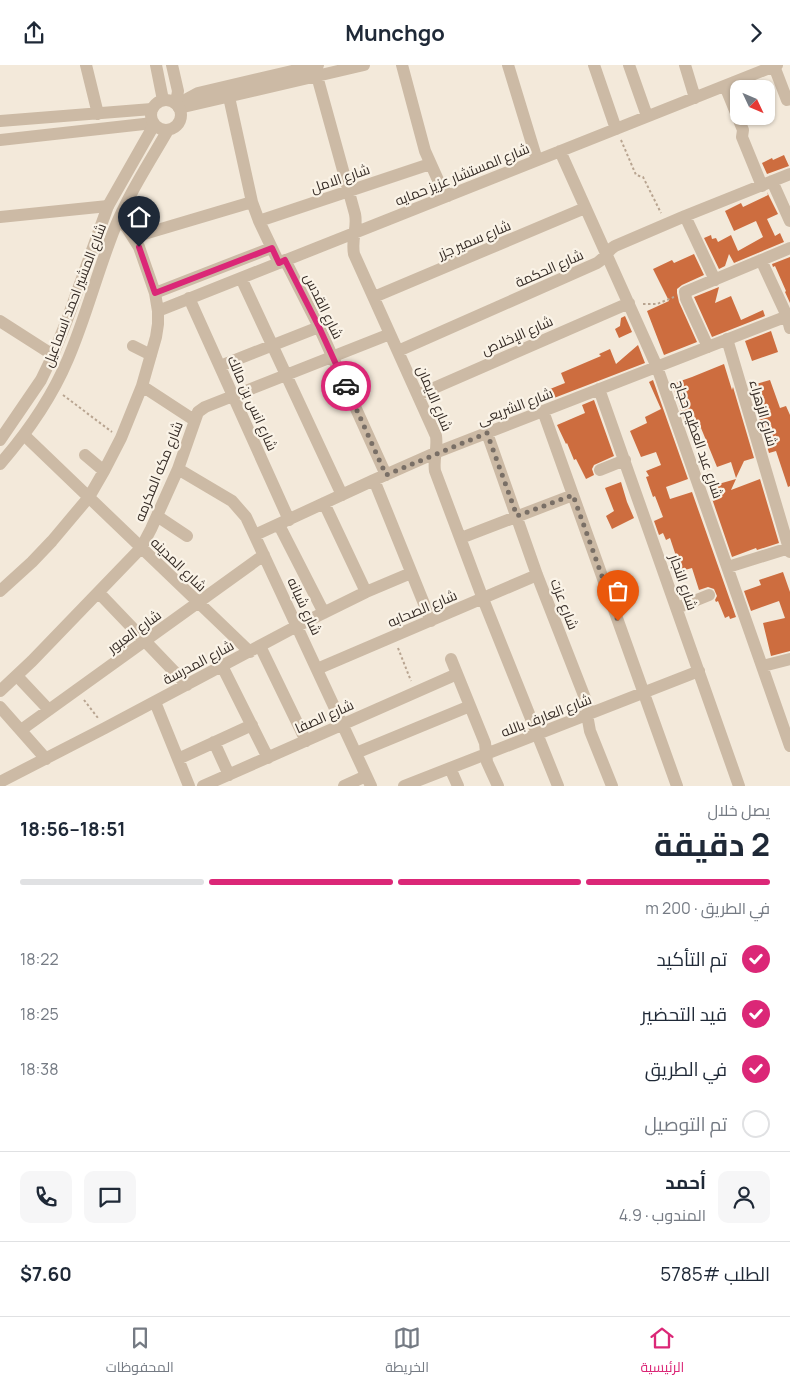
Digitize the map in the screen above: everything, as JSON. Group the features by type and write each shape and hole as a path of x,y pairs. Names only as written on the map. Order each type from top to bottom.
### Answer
{"street":[{"path":"86,65 98,114"},
{"path":"156,65 163,100"},
{"path":"172,65 178,91 178,106 181,116 175,127 161,130 154,124 150,116 152,109 158,102 168,100 178,106 229,97 278,75"},
{"path":"178,106 198,93 278,75 361,65"},
{"path":"402,65 425,151 438,180 448,196"},
{"path":"508,65 537,160"},
{"path":"594,65 616,129"},
{"path":"629,65 647,117"},
{"path":"685,65 695,98"},
{"path":"772,66 787,100"},
{"name":"شارع المستشار عزيز حمايه","path":"158,311 772,66"},
{"name":"شارع الايمان","path":"317,71 357,221 353,234 354,253 436,436 435,471 536,735 558,786"},
{"path":"725,86 743,130 742,137 767,184 790,221"},
{"name":"شارع القدس","path":"229,97 252,202 259,221 272,248 282,261 319,327 333,357 380,477 411,573 431,621"},
{"path":"0,121 152,109"},
{"path":"0,140 154,124"},
{"name":"شارع المشير احمد اسماعيل","path":"0,440 22,410 53,355 108,206 154,124"},
{"name":"شارع المشير احمد اسماعيل","path":"0,465 24,435 54,388 80,328 127,201 168,130"},
{"name":"شارع عبد العظيم حجاج","path":"560,151 657,367 790,745"},
{"name":"شارع الامل","path":"259,221 430,163"},
{"name":"شارع الحكمة","path":"398,351 597,263 615,246 790,174"},
{"path":"134,237 252,202"},
{"path":"0,217 108,206"},
{"name":"شارع سمير جزر","path":"374,297 585,208"},
{"path":"685,216 715,280"},
{"path":"1,587 52,541 89,497 120,438 142,386 158,324 158,311 155,293 139,247 134,237 119,220"},
{"path":"155,293 272,248"},
{"path":"708,347 686,299 685,292 790,248"},
{"path":"761,260 789,319"},
{"path":"241,278 342,495"},
{"name":"شارع انس بن مالك","path":"189,298 234,396 284,522 324,613"},
{"name":"شارع الإخلاص","path":"418,395 629,303"},
{"name":"شارع الشريعى","path":"255,535 435,453 727,339 789,319"},
{"path":"0,321 53,355"},
{"path":"220,366 319,327"},
{"name":"شارع مكه المكرمه","path":"0,691 99,593 141,548 178,469 194,419 201,409 390,334"},
{"name":"شارع الزهراء","path":"727,339 785,517 789,550"},
{"path":"133,346 151,355"},
{"path":"142,386 194,419"},
{"name":"شارع النجار","path":"600,389 740,786"},
{"path":"543,411 677,786"},
{"name":"شارع عزت","path":"487,433 537,575 585,698 588,725 612,786"},
{"name":"شارع المدينه","path":"24,435 198,602 255,649"},
{"path":"85,455 104,471"},
{"path":"600,470 625,460"},
{"name":"شارع شبانه","path":"178,469 232,501 246,517 298,625 368,781"},
{"path":"461,538 573,495"},
{"path":"324,503 366,592"},
{"path":"157,516 186,536"},
{"path":"728,567 789,550"},
{"name":"شارع العبور","path":"21,730 264,555"},
{"name":"شارع المدرسة","path":"0,782 155,703 298,625 366,592 411,573"},
{"name":"شارع الصحابه","path":"317,669 537,575"},
{"path":"99,593 187,685"},
{"path":"677,608 709,595"},
{"path":"255,649 306,741"},
{"path":"451,659 486,747 488,762 498,786"},
{"path":"762,666 790,659"},
{"path":"222,666 268,758"},
{"name":"شارع العارف بالله","path":"404,786 699,671"},
{"name":"شارع الصفا","path":"203,786 457,674"},
{"path":"17,676 49,711"},
{"path":"155,703 189,786"},
{"path":"356,753 470,706"},
{"path":"0,707 46,759"},
{"path":"178,759 252,725"},
{"path":"214,742 229,775"},
{"path":"450,768 458,786"},
{"path":"344,786 368,781"}],"path":[{"path":"616,129 636,175 642,177 666,224"},
{"path":"629,303 657,305 685,292"},
{"path":"54,388 120,438"},
{"path":"394,636 416,692"},
{"path":"77,690 105,729"}],"building":[{"path":"784,155 789,166 767,174 762,163"},
{"path":"767,192 778,214 767,219 775,236 780,233 784,242 734,263 729,254 725,266 719,269 704,238 711,235 712,239 716,238 718,242 731,235 738,251 763,237 756,221 734,231 725,211 741,203 743,207 768,195"},
{"path":"694,254 704,275 682,285 677,289 677,293 679,302 697,342 664,355 647,311 669,301 653,269 672,260 674,263"},
{"path":"790,257 790,303 775,266 773,267 772,264"},
{"path":"719,287 715,303 731,296 741,320 763,310 765,316 712,337 694,297"},
{"path":"625,316 632,332 619,338 615,329 620,326 621,318"},
{"path":"771,331 778,352 752,361 745,341"},
{"path":"638,345 645,363 554,398 550,389 565,383 561,373 601,356 599,354 610,349 616,364"},
{"path":"724,364 732,390 733,387 754,458 744,461 736,478 731,462 717,467 701,428 698,429 694,415 684,419 672,384"},
{"path":"653,380 688,479 666,487 670,499 692,492 736,617 730,619 729,616 725,618 718,601 716,602 715,600 717,596 714,589 708,587 699,590 692,568 681,571 670,538 666,540 663,533 659,535 654,521 663,517 655,496 653,497 646,477 649,476 646,471 661,465 656,452 641,457 630,431 647,423 645,417 661,409 649,382"},
{"path":"770,380 780,408 786,406 790,415 790,486 788,487 776,451 769,453 749,386"},
{"path":"594,400 614,456 594,465 592,469 594,475 586,479 576,459 574,460 557,425 585,413 582,405"},
{"path":"736,479 731,490 760,479 779,543 757,550 756,548 732,557 708,487"},
{"path":"621,482 634,518 612,529 606,516 614,511 605,488"},
{"path":"783,572 790,592 790,651 771,656 763,623 785,618 779,601 751,611 744,591 761,585 759,580"}],"way so far":[{"path":"346,386 386,475 487,433 517,516 573,495 618,621"}],"route":[{"path":"139,247 155,293 272,248 279,263 285,260 346,386"}]}
